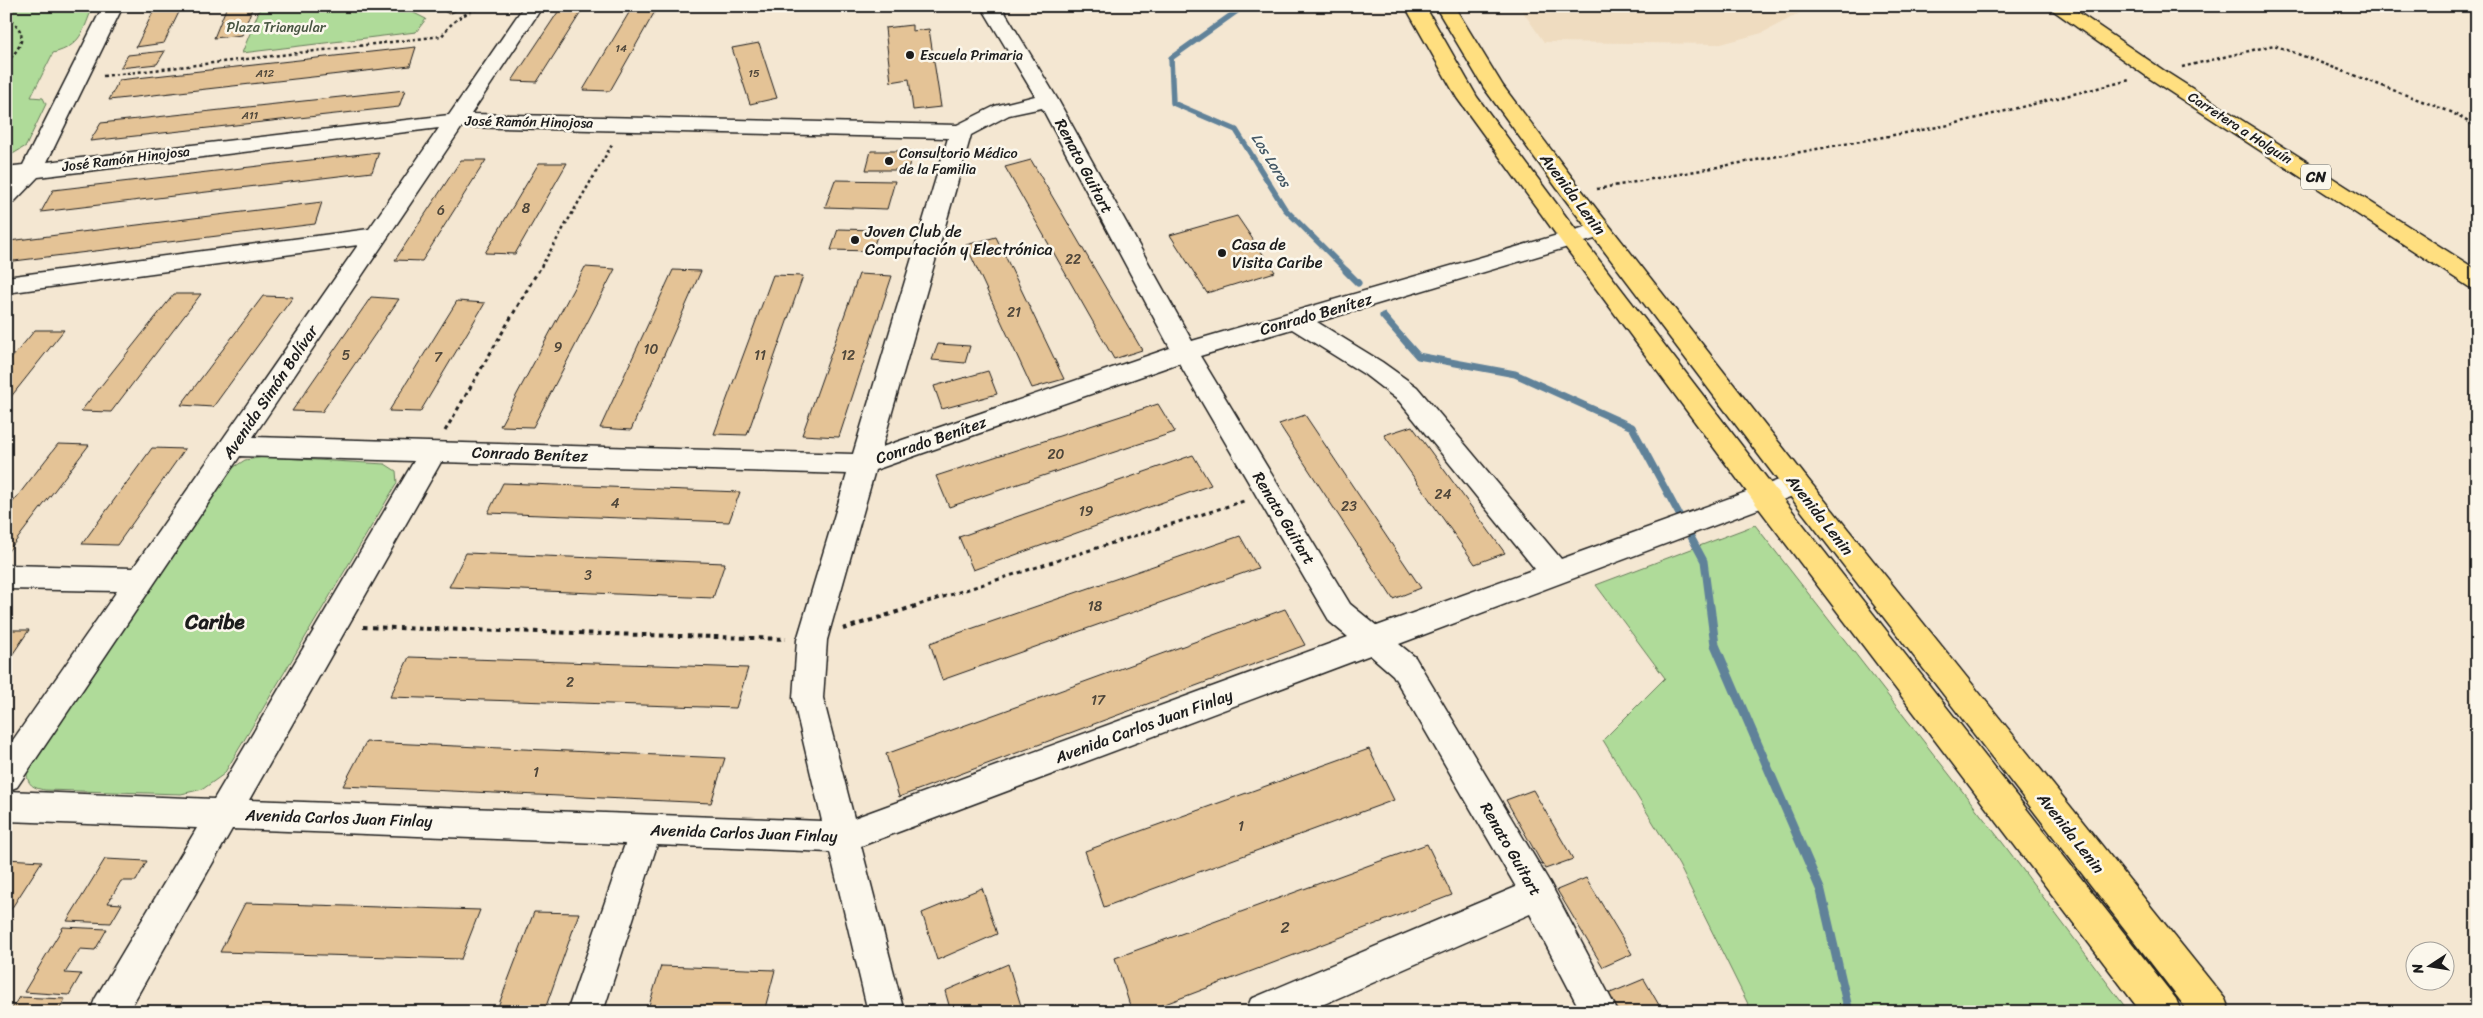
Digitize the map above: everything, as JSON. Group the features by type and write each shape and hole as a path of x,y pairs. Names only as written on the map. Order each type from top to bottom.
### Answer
{"main road":[{"name":"Avenida Lenin","path":"1415,6 1468,98 1571,238 1766,496 2163,1012"},
{"name":"Avenida Lenin","path":"1444,6 1494,88 1600,230 1796,484 2212,1012"},
{"name":"Carretera a Holguín","path":"2056,6 2156,74 2477,281"}],"street":[{"path":"6,198 32,170 113,6"},
{"name":"Avenida Simón Bolívar","path":"6,777 534,6"},
{"name":"Renato Guitart","path":"991,6 1048,100 1185,352 1340,613 1404,666 1538,894 1600,1012"},
{"name":"José Ramón Hinojosa","path":"6,174 456,120 961,132 1002,110 1048,100"},
{"path":"886,1012 808,698 812,640 961,132"},
{"name":"Conrado Benítez","path":"234,446 863,464 1185,352 1600,230"},
{"path":"6,285 377,235"},
{"path":"1296,320 1366,364 1408,394 1555,573"},
{"path":"108,1012 434,451"},
{"path":"1766,496 1796,484"},
{"name":"Avenida Carlos Juan Finlay","path":"6,806 844,837 1766,496"},
{"path":"6,577 140,580"},
{"path":"585,1012 646,830"},
{"path":"1264,1012 1538,894"}],"path":[{"path":"77,79 442,36 452,21 484,7 495,6"},
{"path":"6,16 19,24 23,36 18,51 6,64"},
{"path":"1572,193 1948,125 2274,45 2451,112 2477,127"},
{"path":"434,451 624,124"},
{"path":"332,626 812,640 1269,493"}],"shaded area":[{"path":"1519,6 1813,6 1762,33 1721,44 1544,42"}],"green space":[{"path":"6,6 93,6 80,36 75,42 53,53 31,97 43,98 46,104 26,146 6,158"},
{"name":"Plaza Triangular","path":"261,6 400,6 426,19 416,32 242,53"},
{"path":"264,457 385,464 396,471 397,483 224,774 203,789 181,794 45,790 30,784 27,777 27,768 228,471 245,460"},
{"path":"1755,525 2002,842 2129,1012 1752,1012 1679,865 1603,740 1665,678 1596,585"}],"building":[{"path":"156,6 182,6 164,43 136,47"},
{"path":"227,6 253,6 242,35 214,38"},
{"path":"435,6 466,6 449,14"},
{"path":"562,6 585,6 537,82 512,81"},
{"path":"633,6 658,6 610,91 583,90"},
{"name":"Escuela Primaria","path":"912,25 912,31 929,29 941,107 913,110 909,79 891,82 885,28"},
{"path":"759,43 777,98 750,104 732,48"},
{"path":"416,47 410,66 109,100 119,80"},
{"path":"165,51 157,64 120,68 128,55"},
{"path":"405,90 399,107 90,141 101,123"},
{"name":"Consultorio Médico de la Familia","path":"871,151 912,151 908,170 866,170"},
{"path":"379,152 372,172 41,212 53,190"},
{"path":"461,160 486,160 422,261 395,260"},
{"path":"1031,160 1142,350 1114,359 1005,167"},
{"path":"539,163 567,163 515,254 485,253"},
{"path":"835,180 895,181 887,209 825,207"},
{"path":"322,202 315,224 6,262 6,247 9,241"},
{"name":"Casa de Visita Caribe","path":"1237,216 1275,272 1207,293 1170,235"},
{"name":"Joven Club de Computación y Electrónica","path":"838,229 879,230 872,251 831,250"},
{"path":"996,237 1064,379 1032,388 966,245"},
{"path":"585,267 615,269 533,427 500,426"},
{"path":"673,270 701,271 631,430 600,428"},
{"path":"859,274 892,276 839,437 802,435"},
{"path":"773,275 803,276 747,435 714,434"},
{"path":"174,294 201,294 111,412 81,411"},
{"path":"263,296 293,297 213,407 181,405"},
{"path":"371,297 399,299 322,412 292,411"},
{"path":"457,301 485,303 420,412 389,411"},
{"path":"35,330 64,330 6,403 6,365"},
{"path":"938,344 970,346 965,363 932,360"},
{"path":"988,371 997,394 942,409 934,386"},
{"path":"1158,404 1175,432 949,507 936,476"},
{"path":"1305,415 1421,588 1393,599 1279,424"},
{"path":"1412,426 1505,553 1475,564 1384,435"},
{"path":"58,444 89,445 6,554 6,511"},
{"path":"152,448 185,449 117,545 82,544"},
{"path":"1193,455 1211,485 973,570 959,537"},
{"path":"503,483 740,492 729,522 488,513"},
{"path":"1240,536 1258,568 942,680 930,643"},
{"path":"466,553 725,563 713,598 449,587"},
{"path":"1285,609 1305,645 899,797 886,754"},
{"path":"6,630 29,630 6,664"},
{"path":"409,657 748,668 736,708 390,697"},
{"path":"366,742 725,758 711,803 343,786"},
{"path":"1369,749 1394,800 1104,907 1085,851"},
{"path":"1533,790 1573,859 1545,869 1506,800"},
{"path":"1427,844 1452,895 1144,1012 1132,1012 1115,958"},
{"path":"6,859 42,861 6,917"},
{"path":"105,859 147,861 136,881 121,881 108,903 122,904 111,923 67,921"},
{"path":"1586,878 1632,954 1603,967 1557,890"},
{"path":"982,888 997,934 937,960 922,913"},
{"path":"245,903 480,910 461,959 220,952"},
{"path":"534,912 579,913 544,1012 496,1012"},
{"path":"63,927 107,929 95,950 80,949 65,973 81,974 69,995 24,992"},
{"path":"1008,964 1023,1012 951,1012 945,991"},
{"path":"661,966 775,970 764,1012 647,1012"},
{"path":"1644,979 1663,1012 1617,1012 1608,994"},
{"path":"19,997 65,999 58,1012 10,1012"}],"waterway":[{"name":"Los Loros","path":"1239,6 1237,11 1171,58 1173,103 1236,130 1285,209 1348,272"},
{"name":"Los Loros","path":"1346,271 1358,283"},
{"path":"1383,316 1418,356 1515,374 1632,427 1704,561 1710,607"},
{"path":"1710,606 1715,645 1821,891 1849,1012"}],"place":[{"name":"Escuela Primaria","path":"910,55"},
{"name":"Consultorio Médico de la Familia","path":"889,161"},
{"name":"Joven Club de Computación y Electrónica","path":"855,240"},
{"name":"Casa de Visita Caribe","path":"1222,253"}],"district":[{"name":"Caribe","path":"215,622"}]}
